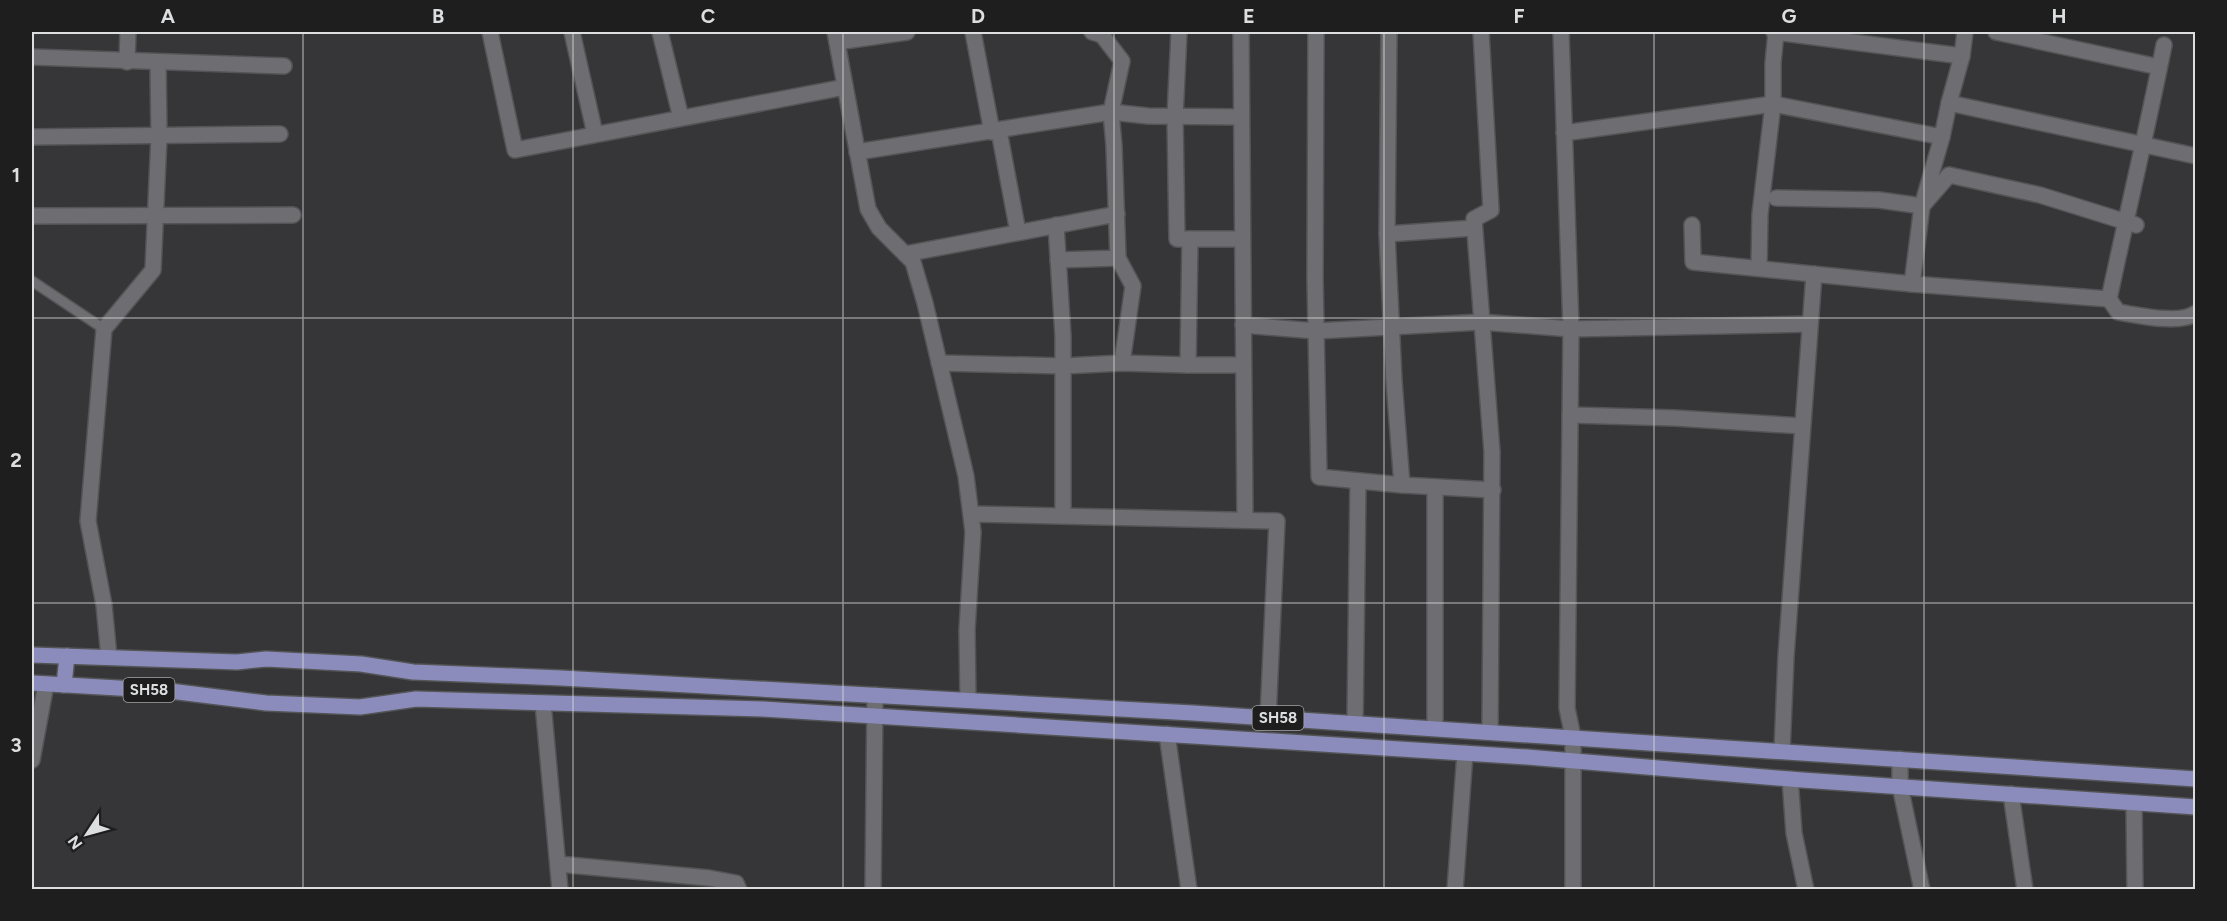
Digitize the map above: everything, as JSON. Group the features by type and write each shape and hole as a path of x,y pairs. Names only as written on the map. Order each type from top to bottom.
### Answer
{"main road":[{"name":"SH58","path":"32,654 237,662 266,659 361,664 413,672 968,700 1355,723 2196,779"},
{"path":"64,685 67,656"},
{"name":"SH58","path":"39,683 170,691 266,703 360,707 416,699 763,709 1465,753 1790,779 2196,807"}],"street":[{"path":"127,62 128,32"},
{"path":"490,32 514,150 845,87"},
{"path":"572,32 595,134"},
{"path":"660,32 681,118"},
{"path":"907,32 836,37 868,209 879,228 913,262 966,476 973,532 967,630 968,700"},
{"path":"973,32 1018,232"},
{"path":"1092,32 1102,35 1122,61 1110,112 1118,214 1118,258 1133,286 1122,363"},
{"path":"1179,32 1175,117 1177,239 1242,239"},
{"path":"1241,32 1245,519"},
{"path":"1316,32 1316,331 1320,477 1492,490"},
{"path":"1389,32 1387,234 1402,485"},
{"path":"1480,32 1491,210 1474,219 1474,228 1492,452 1490,732"},
{"path":"1561,32 1571,329 1566,708 1573,737 1573,890"},
{"path":"1759,268 1760,214 1773,104 1775,32 1962,56"},
{"path":"1912,284 1922,206 1942,137 1962,56 1965,32"},
{"path":"1996,32 2159,67"},
{"path":"2109,299 2131,223 2164,45"},
{"path":"32,57 284,66"},
{"path":"109,657 104,605 88,521 104,328 153,270 159,136 158,63"},
{"path":"1949,103 2196,156"},
{"path":"1564,133 1773,104 1942,137"},
{"path":"857,152 1110,112 1175,117 1241,117"},
{"path":"32,137 280,134"},
{"path":"1922,206 1949,175 2040,195 2131,223"},
{"path":"1776,198 1879,200 1922,206"},
{"path":"905,254 1118,214"},
{"path":"32,216 293,215"},
{"path":"1056,225 1063,366 1063,516"},
{"path":"1692,225 1693,262 1912,284 2109,299"},
{"path":"1387,234 1474,228"},
{"path":"1188,364 1190,239"},
{"path":"1058,260 1118,258"},
{"path":"1782,752 1802,426 1814,274"},
{"path":"2109,299 2118,312 2177,319 2190,317 2196,313"},
{"path":"1243,325 1316,331 1481,322 1571,329 1810,324"},
{"path":"939,363 1063,366 1122,363 1243,365"},
{"path":"1570,414 1802,426"},
{"path":"1355,723 1358,481"},
{"path":"1435,487 1435,728"},
{"path":"970,514 1277,521 1268,718"},
{"path":"32,760 39,683"},
{"path":"873,890 874,695"},
{"path":"543,703 560,890"},
{"path":"1167,734 1189,890"},
{"path":"1455,890 1465,753"},
{"path":"1900,759 1900,786 1922,890"},
{"path":"1790,779 1794,833 1806,890"},
{"path":"2011,794 2025,890"},
{"path":"2134,803 2135,890"},
{"path":"558,864 709,878 736,883 739,890"}],"lane":[{"path":"32,281 104,328"}]}
